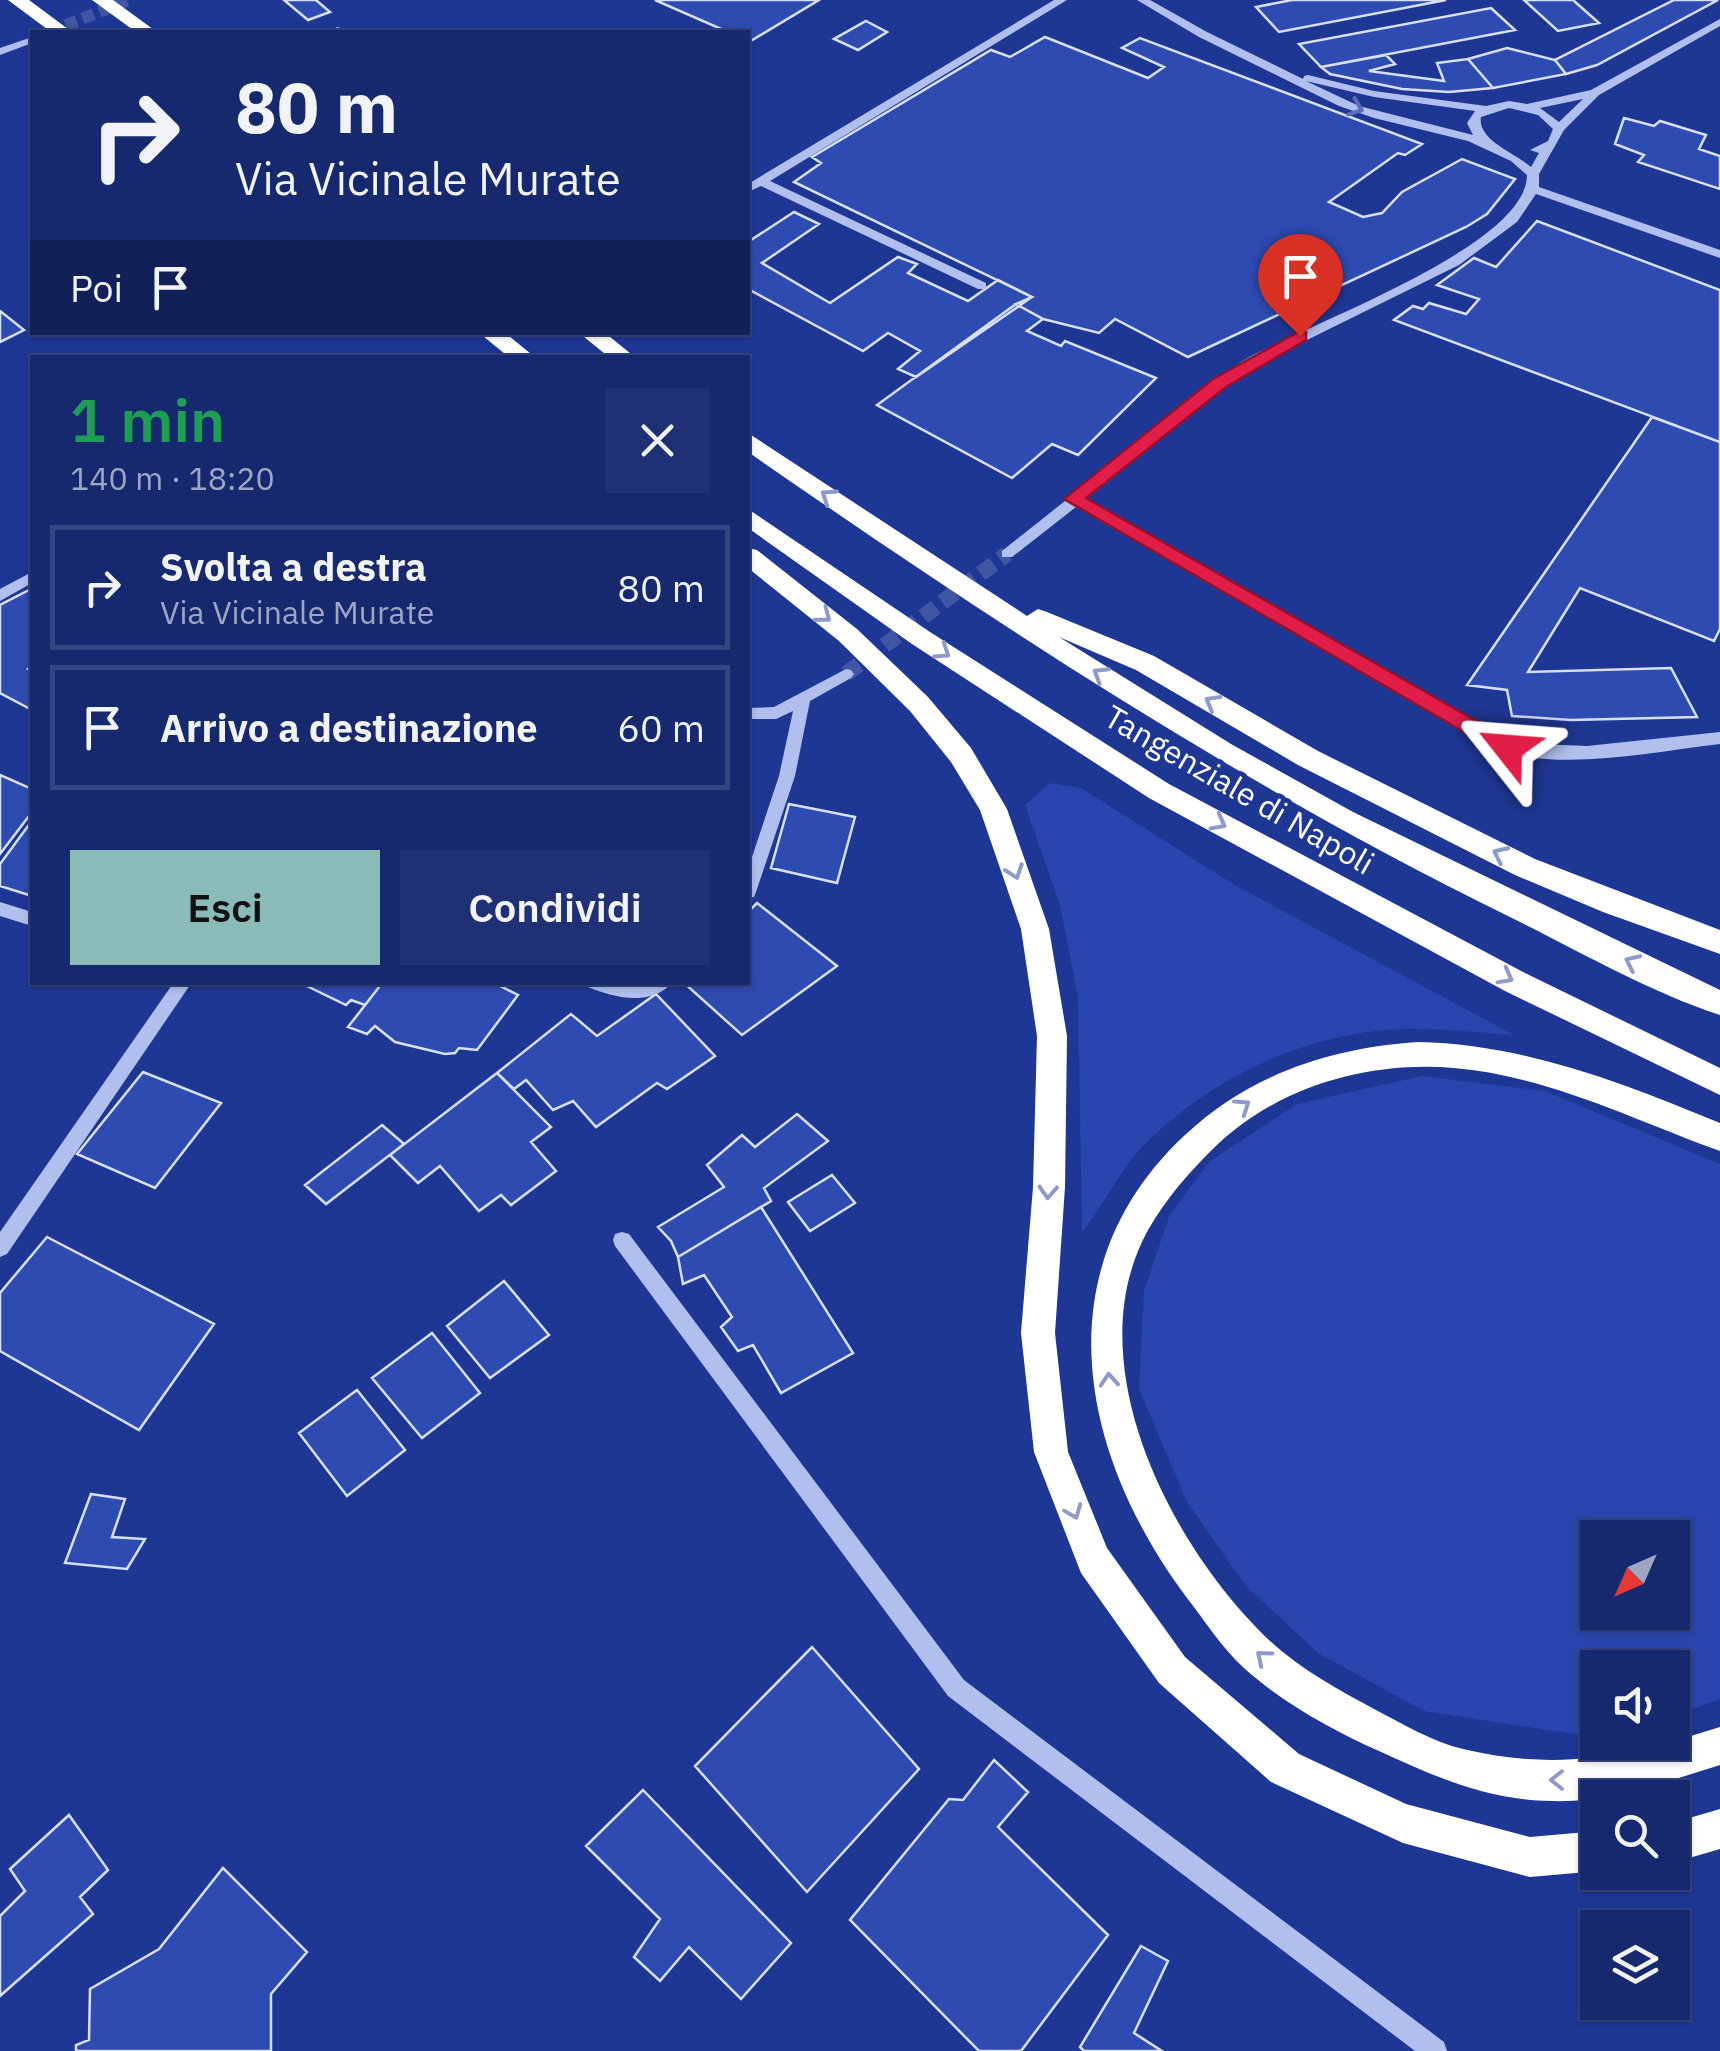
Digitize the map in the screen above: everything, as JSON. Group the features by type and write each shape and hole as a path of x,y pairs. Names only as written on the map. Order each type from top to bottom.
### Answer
{"highway":[{"path":"17,0 60,30"},
{"path":"100,0 145,30"},
{"path":"493,335 521,355"},
{"path":"593,335 621,355"},
{"name":"Tangenziale di Napoli","path":"750,442 954,582 1224,753 1534,916 1720,1004"},
{"name":"Tangenziale di Napoli","path":"750,518 921,638 1159,791 1515,982 1720,1082"},
{"path":"750,558 848,634 919,704 962,755 994,810 1035,928 1052,1036 1049,1186 1038,1333 1050,1452 1094,1560 1172,1670 1285,1768 1403,1823 1530,1857 1580,1853"},
{"path":"954,582 1145,664 1308,758 1525,867 1720,942"},
{"path":"1720,1136 1610,1094 1486,1059 1429,1054 1376,1060 1280,1084 1246,1102 1205,1133 1158,1182 1130,1225 1112,1284 1106,1345 1111,1413 1134,1481 1180,1565 1260,1657 1358,1722 1457,1767 1558,1783 1650,1768 1720,1746"},
{"path":"1690,1838 1720,1829"}],"street":[{"path":"750,188 1062,0"},
{"path":"1142,0 1220,45 1371,114 1524,151 1548,147"},
{"path":"1007,554 1245,365 1455,262 1513,218 1548,147 1558,139 1559,129 1595,93 1720,22"},
{"path":"0,52 30,40"},
{"path":"1268,66 1341,88 1485,109 1525,107 1595,93"},
{"path":"1525,107 1547,116 1559,129"},
{"path":"1485,109 1473,123 1484,140 1516,157 1533,182 1720,254"},
{"path":"762,182 982,286"},
{"path":"1074,499 1508,748 1535,752 1622,749 1720,738"},
{"path":"0,596 30,578"},
{"path":"750,714 776,713 846,674"},
{"path":"750,886 786,776 803,699"},
{"path":"0,909 30,918"},
{"path":"0,1248 182,985"},
{"path":"601,985 623,995 659,985"},
{"path":"622,1240 956,1688 1435,2051"}],"shaded area":[{"path":"1050,783 1081,788 1233,884 1514,1035 1427,1029 1376,1031 1312,1044 1251,1068 1195,1102 1145,1144 1082,1232 1078,998 1060,905 1025,805"},
{"path":"1422,1076 1545,1091 1720,1164 1720,1699 1690,1710 1690,1650 1580,1650 1580,1735 1424,1711 1318,1653 1246,1586 1187,1502 1139,1389 1144,1291 1170,1214 1210,1161 1297,1104"}],"building":[{"path":"284,0 316,0 330,12 308,20"},
{"path":"655,0 819,0 750,41 750,30 723,30"},
{"path":"1292,0 1446,0 1279,32 1256,7"},
{"path":"1524,0 1573,0 1599,23 1558,31"},
{"path":"1674,0 1718,0 1597,65 1566,74 1555,60"},
{"path":"1491,8 1515,30 1321,67 1299,44"},
{"path":"866,21 887,32 858,50 834,39"},
{"path":"1045,37 1148,78 1164,67 1122,48 1140,38 1422,144 1405,155 1398,153 1329,202 1363,217 1382,213 1402,192 1462,159 1515,179 1487,214 1466,227 1188,357 1115,319 1099,333 1043,319 1016,304 1032,297 794,182 821,163 812,157 991,50 1010,57"},
{"path":"1507,48 1555,60 1566,74 1493,88 1468,59"},
{"path":"1386,55 1395,64 1369,71 1444,81 1437,63 1468,59 1493,88 1449,92 1402,89 1330,74 1321,67"},
{"path":"1624,118 1654,126 1660,121 1706,135 1699,149 1720,156 1720,189 1638,162 1644,155 1615,144"},
{"path":"794,212 819,224 762,263 830,303 898,257 917,264 908,273 968,301 998,280 1032,297 916,377 898,369 920,351 888,333 863,351 750,290 750,241"},
{"path":"1537,221 1720,290 1720,442 1394,320 1413,306 1423,309 1429,303 1466,314 1479,299 1437,285 1474,258 1496,267"},
{"path":"1016,304 1043,319 1027,331 1061,346 1065,341 1156,378 1078,455 1052,444 1012,478 877,405"},
{"path":"0,311 24,330 0,342"},
{"path":"1652,417 1720,442 1720,629 1714,641 1580,588 1528,672 1671,668 1697,717 1571,720 1512,716 1507,690 1467,685"},
{"path":"30,590 30,709 0,693 0,605"},
{"path":"0,775 30,788 30,815 0,854"},
{"path":"789,804 855,817 837,883 771,868"},
{"path":"30,827 30,895 0,886 0,864"},
{"path":"757,903 837,966 742,1035 686,985 750,985 750,910"},
{"path":"381,985 365,1005 351,1000 346,1005 307,986"},
{"path":"381,985 498,985 518,995 477,1050 459,1048 455,1053 445,1054 395,1042 375,1026 367,1034 348,1027"},
{"path":"656,994 715,1056 667,1089 657,1083 596,1127 573,1101 553,1110 526,1080 514,1089 497,1073 571,1014 597,1036"},
{"path":"143,1072 221,1103 155,1188 77,1154"},
{"path":"497,1073 551,1127 531,1142 556,1171 511,1205 501,1195 479,1211 440,1166 418,1183 390,1155"},
{"path":"797,1114 828,1141 764,1188 771,1201 678,1257 671,1241 658,1227 724,1187 707,1165 742,1135 755,1147"},
{"path":"382,1125 404,1144 326,1204 305,1185"},
{"path":"832,1175 855,1203 810,1231 788,1202"},
{"path":"761,1207 853,1353 781,1393 753,1345 738,1351 721,1327 732,1317 704,1275 683,1284 678,1257"},
{"path":"47,1237 214,1324 139,1430 0,1351 0,1293"},
{"path":"504,1281 549,1335 490,1378 447,1326"},
{"path":"432,1333 480,1393 422,1438 372,1378"},
{"path":"357,1390 405,1450 347,1496 299,1433"},
{"path":"91,1494 125,1499 112,1537 145,1539 127,1569 65,1563"},
{"path":"812,1647 919,1769 807,1892 695,1766"},
{"path":"994,1760 1028,1792 998,1827 1108,1935 1021,2051 979,2051 850,1920 949,1799 963,1800"},
{"path":"643,1790 791,1943 741,1999 689,1947 660,1981 634,1957 660,1919 586,1846"},
{"path":"69,1815 108,1870 80,1897 93,1914 0,1996 0,1916 25,1891 10,1869"},
{"path":"223,1868 307,1952 271,1994 271,2051 76,2051 76,2045 89,2040 90,1989 159,1949"},
{"path":"1141,1946 1168,1961 1134,2033 1162,2051 1084,2051 1080,2047"}],"tunnel":[{"path":"54,30 129,0"},
{"path":"846,674 1007,554"}],"route":[{"path":"1300,336 1220,383 1074,499 1508,748"}]}
